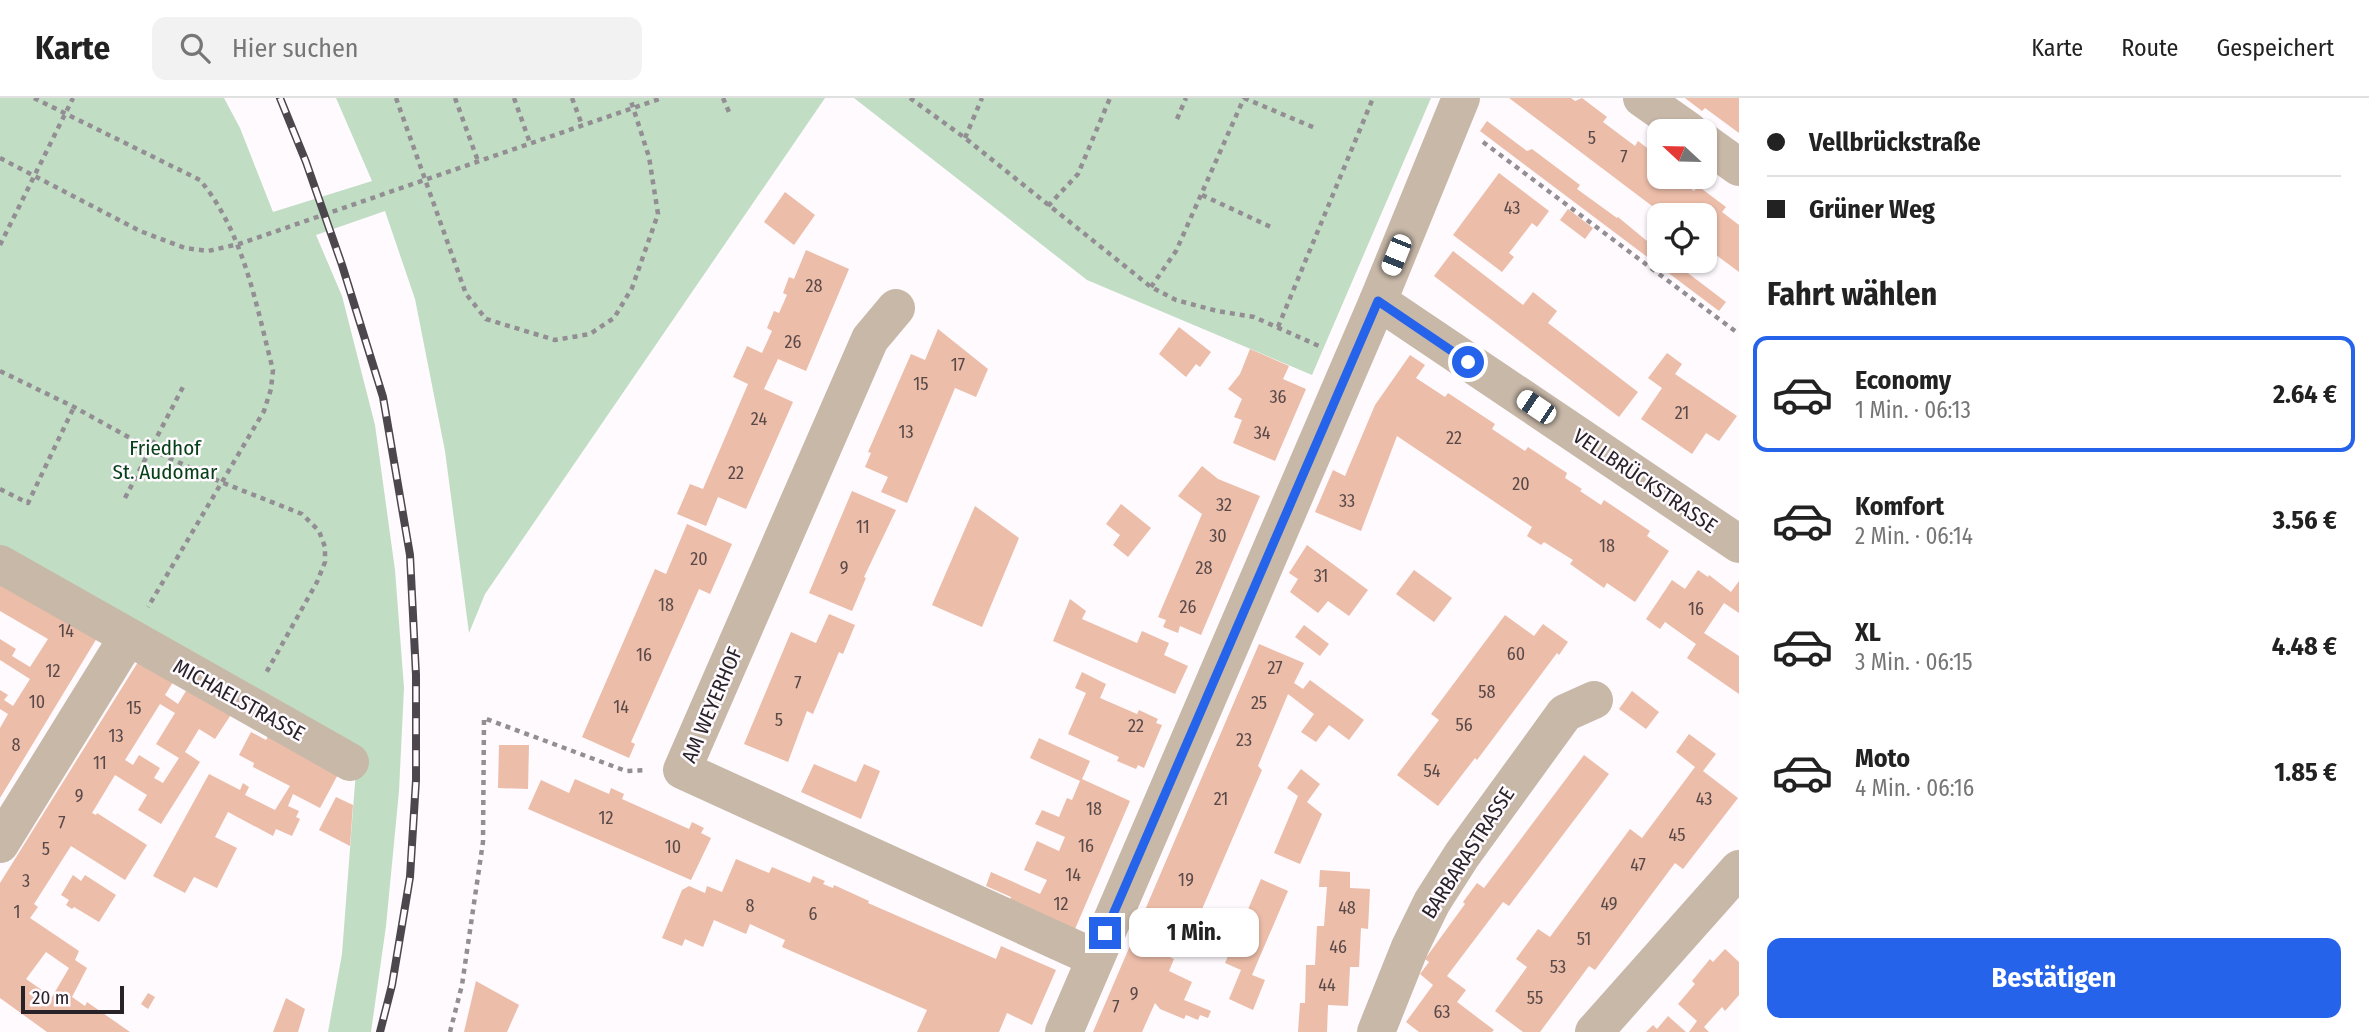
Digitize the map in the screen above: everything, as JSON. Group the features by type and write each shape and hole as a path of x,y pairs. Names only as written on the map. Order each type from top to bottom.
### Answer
{"street":[{"path":"1642,98 1672,119"},
{"path":"1064,1032 1378,301 1456,108"},
{"path":"1717,151 1739,167"},
{"name":"VELLBRÜCKSTRASSE","path":"1378,301 1739,544"},
{"name":"AM WEYERHOF","path":"896,308 870,339 682,770 1095,958"},
{"name":"MICHAELSTRASSE","path":"0,564 137,624 350,762"},
{"path":"0,844 137,624"},
{"name":"BARBARASTRASSE","path":"1376,1032 1410,947 1432,902 1462,855 1565,713 1594,700"},
{"path":"1594,1032 1739,869"}],"path":[{"path":"34,98 200,180 211,193 239,244 273,370 271,389 264,411 137,624"},
{"path":"0,245 72,98"},
{"path":"396,98 466,294 486,318 555,340 590,334 614,318 632,288 658,214 649,157 630,98"},
{"path":"455,98 478,161"},
{"path":"514,98 530,143"},
{"path":"572,98 582,125"},
{"path":"0,158 140,231 185,248 208,251 239,244 662,98"},
{"path":"723,98 729,112"},
{"path":"910,98 965,138 1151,287 1176,300 1254,317 1352,361"},
{"path":"965,138 982,98"},
{"path":"1048,206 1078,174 1110,98"},
{"path":"1177,119 1186,98"},
{"path":"1151,287 1176,251 1243,98 1315,128"},
{"path":"1278,327 1373,98"},
{"path":"1456,108 1739,334"},
{"path":"1202,195 1273,228"},
{"path":"0,371 74,407 150,449 221,482 302,514 318,531 325,547 325,562 317,582 263,677"},
{"path":"125,498 184,385"},
{"path":"0,489 28,503 74,407"},
{"path":"450,1032 462,985 483,842 484,718 626,771 682,770"}],"green space":[{"name":"Friedhof St. Audomar","path":"0,98 224,98 240,128 273,212 372,181 336,98 825,98 485,594 469,633 445,451 415,299 385,211 316,235 342,296 375,425 395,570 404,688 399,791 386,926 371,1032 328,1032 342,954 357,757 0,555"},
{"path":"854,98 1431,98 1312,375 1087,280"}],"building":[{"path":"1509,98 1571,98 1575,101 1582,98 1607,117 1603,122 1635,146 1638,141 1647,148 1647,189 1702,189 1726,207 1722,212 1739,225 1739,272 1717,256 1717,203 1648,203"},
{"path":"1685,98 1739,98 1739,133 1705,108 1702,111"},
{"path":"1487,121 1527,151 1532,149 1580,185 1577,189 1647,241 1647,257 1480,131"},
{"path":"1499,173 1549,211 1537,227 1532,223 1509,253 1514,257 1502,272 1453,235"},
{"path":"785,192 815,215 794,245 764,222"},
{"path":"1568,209 1593,228 1585,239 1560,220"},
{"path":"806,250 849,269 806,371 778,359 764,389 793,402 746,509 718,497 706,526 677,514 690,484 703,489 748,384 733,377 747,346 762,353 772,331 767,328 774,311 779,313 787,295 783,293 789,277 794,279"},
{"path":"1453,251 1523,305 1533,292 1557,311 1548,323 1638,392 1619,417 1434,276"},
{"path":"1669,273 1688,273 1726,302 1719,311"},
{"path":"1179,327 1211,352 1200,367 1196,364 1186,377 1159,354"},
{"path":"938,329 988,369 976,397 955,388 907,503 881,492 888,477 865,467 871,453 868,452 911,354 925,360"},
{"path":"1250,349 1289,366 1283,379 1306,389 1275,461 1233,443 1242,420 1234,417 1242,399 1228,389 1240,374"},
{"path":"1667,353 1682,364 1675,374 1737,416 1719,441 1706,433 1692,454 1641,419 1662,388 1648,378"},
{"path":"1410,355 1425,365 1416,378 1445,397 1448,393 1495,424 1492,429 1525,451 1528,447 1567,473 1565,478 1582,489 1580,491 1601,505 1604,500 1650,531 1647,536 1669,551 1635,602 1607,583 1604,588 1570,564 1573,560 1544,542 1541,545 1527,536 1532,527 1397,436 1361,531 1315,512 1333,470 1345,476 1375,405"},
{"path":"1202,466 1218,479 1260,496 1201,635 1180,626 1178,633 1163,627 1166,620 1158,617 1202,514 1178,496"},
{"path":"852,491 896,510 864,577 866,578 852,611 809,593"},
{"path":"1121,504 1151,528 1128,557 1113,545 1120,535 1106,524"},
{"path":"975,506 1019,538 982,627 932,605"},
{"path":"687,524 732,544 710,594 699,589 631,742 635,744 629,758 582,737 655,569 666,574"},
{"path":"1307,545 1368,590 1349,616 1328,601 1318,613 1290,592 1298,579 1289,573"},
{"path":"1414,570 1452,598 1434,622 1396,594"},
{"path":"1698,570 1731,592 1739,581 1739,613 1724,603 1704,633 1739,656 1739,694 1687,658 1696,644 1665,622 1660,629 1646,619 1672,580 1685,589"},
{"path":"0,575 100,633 0,798 0,728 8,714 0,709 0,690 8,695 4,700 13,706 30,679 0,660 0,639 16,649 12,656 30,667 48,639 0,611"},
{"path":"1070,599 1086,611 1082,619 1137,643 1142,631 1169,643 1164,655 1188,666 1175,694 1053,641"},
{"path":"829,614 855,625 843,654 839,652 813,714 807,711 788,762 744,744 791,632 816,643"},
{"path":"1505,615 1534,636 1543,624 1568,642 1438,806 1397,775 1439,720 1431,714"},
{"path":"1304,625 1329,644 1320,656 1295,637"},
{"path":"1259,644 1304,663 1294,683 1303,689 1310,680 1364,720 1349,740 1329,725 1316,742 1301,732 1314,714 1288,694 1258,766 1262,770 1193,930 1145,910"},
{"path":"143,654 178,674 165,695 178,704 186,691 236,707 215,739 199,729 185,752 200,762 161,824 138,810 147,795 115,775 92,813 97,813 147,845 125,880 71,846 34,904 38,907 30,918 79,951 75,960 87,968 72,997 85,1006 87,1002 130,1032 47,1032 0,998 0,883","holes":["160,704 175,713 156,744 179,758 163,783 154,778 160,768 139,755 133,765 125,760","46,952 69,968 52,997 26,979"]},
{"path":"1082,672 1106,684 1100,698 1137,714 1139,710 1158,719 1156,723 1162,725 1144,768 1138,765 1136,769 1117,761 1119,757 1068,734 1086,693 1075,688"},
{"path":"1632,691 1659,712 1646,729 1619,709"},
{"path":"273,728 342,767 320,808 293,794 288,806 299,811 296,817 300,819 292,836 276,829 273,836 228,812 215,837 237,848 217,888 194,877 185,893 153,876 209,774 240,790 243,783 249,787 245,795 275,810 290,786 253,767 254,763 239,755 251,732 266,740"},
{"path":"1689,734 1716,754 1703,771 1738,798 1683,869 1675,863 1595,970 1589,966 1540,1032 1523,1032 1495,1011 1527,967 1516,959 1538,929 1550,937 1630,829 1642,838 1695,767 1676,752"},
{"path":"1039,738 1090,761 1082,779 1130,801 1075,929 1010,900 1011,897 986,886 991,872 1040,894 1047,880 1024,870 1037,841 1059,851 1065,837 1035,824 1042,810 1059,817 1067,798 1072,800 1080,781 1030,758"},
{"path":"499,745 529,745 528,789 498,788"},
{"path":"1584,755 1609,774 1509,906 1503,902 1447,976 1466,990 1457,1002 1494,1030 1419,1032 1406,1022 1433,985 1420,974 1429,962 1425,959 1477,883 1484,888"},
{"path":"814,764 856,782 864,764 880,771 861,819 801,792"},
{"path":"1301,769 1320,784 1307,802 1322,814 1300,864 1274,853 1298,796 1287,788"},
{"path":"575,779 609,794 611,788 624,794 622,799 689,829 692,822 704,828 701,833 711,838 691,880 528,809 541,780 569,793"},
{"path":"336,797 353,805 350,846 319,830"},
{"path":"736,859 769,873 772,867 810,883 813,876 825,881 823,884 833,888 834,885 869,901 868,903 996,959 1001,946 1056,970 1032,1025 1007,1013 999,1032 917,1032 927,1010 782,947 785,940 750,924 746,934 714,920 703,947 685,939 682,946 662,938 682,890 689,886 705,893 707,886 722,892"},
{"path":"1320,870 1350,872 1350,888 1370,889 1368,929 1361,928 1359,967 1350,967 1348,1006 1328,1005 1327,1032 1298,1032 1300,1003 1305,1003 1306,965 1315,965 1317,926 1324,926 1327,887 1319,887"},
{"path":"73,875 81,881 85,875 116,895 99,922 66,905 69,900 61,895"},
{"path":"1261,879 1288,891 1252,975 1265,980 1253,1010 1229,999 1241,970 1225,963"},
{"path":"1132,941 1145,947 1148,941 1163,947 1161,953 1174,959 1169,971 1192,982 1184,1000 1211,1011 1208,1018 1200,1015 1198,1020 1186,1015 1184,1019 1160,1009 1155,1003 1142,1032 1093,1032"},
{"path":"1725,949 1739,962 1739,995 1725,1011 1722,1007 1704,1027 1709,1032 1689,1032 1697,1021 1678,1004 1695,984 1692,981 1710,959 1713,962"},
{"path":"476,981 519,1005 507,1032 464,1032"},
{"path":"148,993 155,997 148,1009 141,1004"},
{"path":"286,998 305,1009 298,1032 273,1032"},
{"path":"1668,1016 1686,1032 1646,1032 1653,1025 1657,1029"}],"railway":[{"path":"280,98 342,265 383,397 410,555 416,675 416,780 410,877 392,985 380,1032"}],"route":[{"path":"1105,933 1378,301 1468,362"}]}
